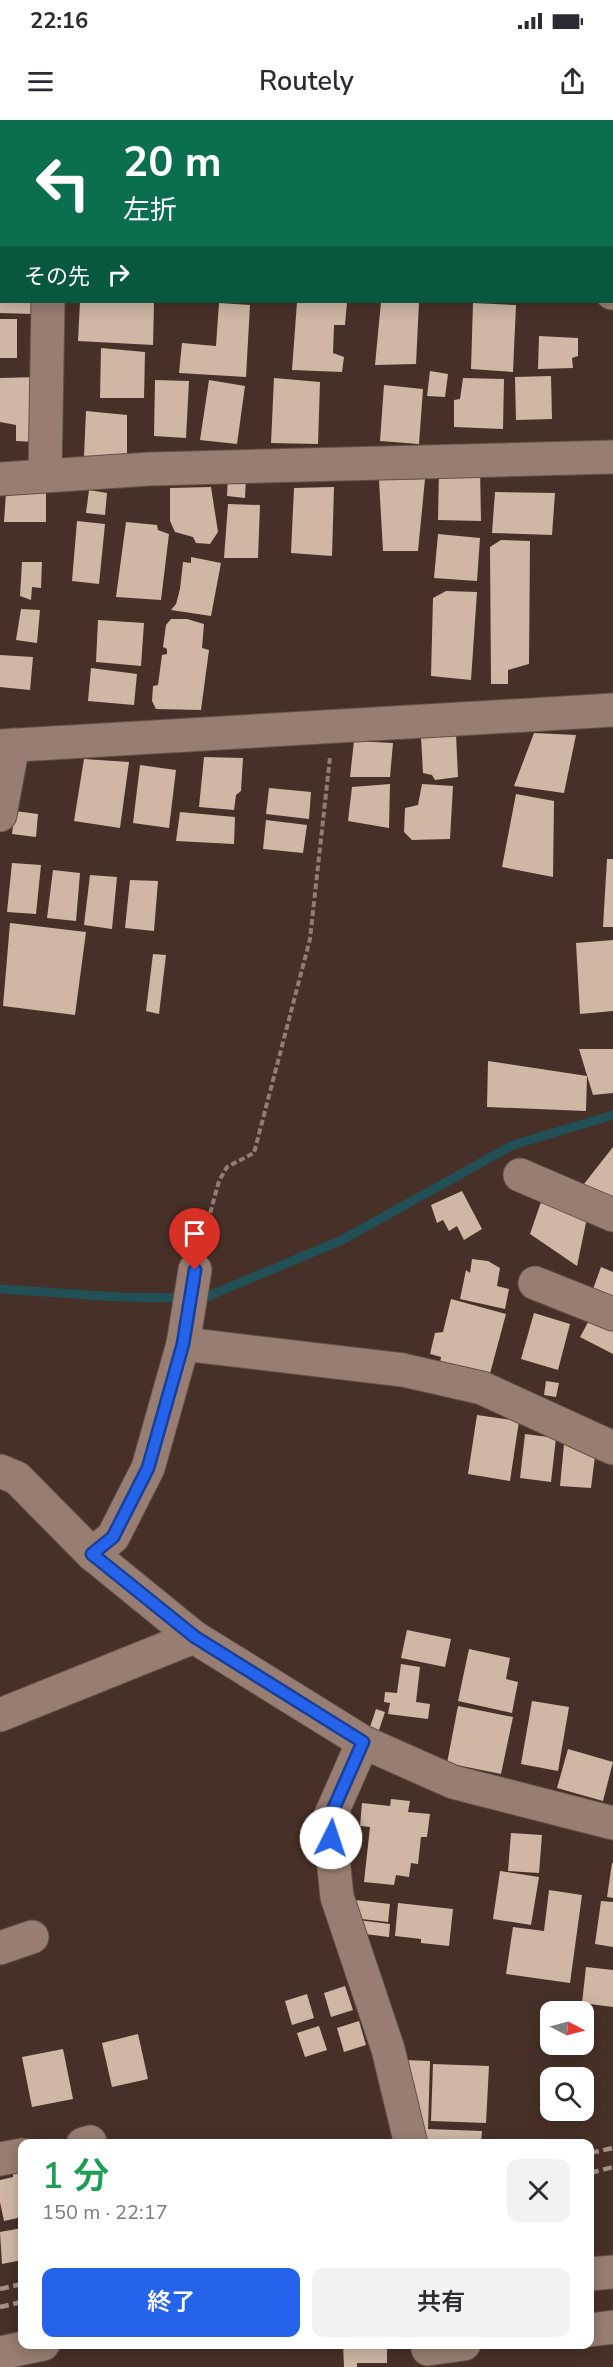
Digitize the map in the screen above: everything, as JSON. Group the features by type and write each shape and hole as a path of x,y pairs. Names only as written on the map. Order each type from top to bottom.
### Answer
{"street":[{"path":"45,475 48,303"},
{"path":"0,479 150,470 613,457"},
{"path":"0,815 6,746 613,710"},
{"path":"520,1175 613,1215"},
{"path":"535,1283 613,1314"},
{"path":"92,1554 113,1537 148,1468 189,1303 403,1370 482,1388 613,1448"},
{"path":"0,1471 17,1478 92,1554 195,1637 363,1742 453,1782 613,1822"},
{"path":"0,1715 195,1637"},
{"path":"363,1742 329,1819 337,1897 388,2049 410,2139"},
{"path":"0,1948 32,1937"},
{"path":"0,2159 18,2156"},
{"path":"594,2274 613,2272"},
{"path":"594,2329 613,2327"},
{"path":"0,2353 19,2349"},
{"path":"429,2353 445,2349"}],"path":[{"path":"189,1303 219,1181 227,1167 254,1153 310,939 334,727"}],"building":[{"path":"0,303 33,303 32,314 0,313"},
{"path":"80,303 154,303 153,345 78,341"},
{"path":"219,303 250,305 246,377 179,373 182,343 216,346"},
{"path":"297,303 347,303 345,325 334,325 333,353 344,357 342,372 292,370"},
{"path":"381,303 419,303 416,364 375,365"},
{"path":"473,303 516,305 513,372 471,369"},
{"path":"0,319 17,319 17,358 0,358"},
{"path":"539,336 578,338 578,356 572,358 573,368 538,369"},
{"path":"101,348 145,352 144,398 100,398"},
{"path":"430,371 448,374 445,397 427,396"},
{"path":"551,376 552,419 516,420 515,377"},
{"path":"39,377 37,442 16,441 16,425 0,422 0,378"},
{"path":"274,378 320,382 318,444 271,443"},
{"path":"463,378 504,379 503,429 454,427 454,400 460,399"},
{"path":"155,380 189,381 186,438 154,436"},
{"path":"209,380 245,386 237,444 200,440"},
{"path":"384,385 423,389 419,444 380,441"},
{"path":"86,411 127,415 127,457 84,456"},
{"path":"480,468 481,521 438,520 439,469"},
{"path":"228,476 246,477 245,498 227,496"},
{"path":"425,479 418,551 383,551 379,480"},
{"path":"211,487 218,532 210,544 196,543 193,537 175,532 170,521 170,488"},
{"path":"334,487 332,556 291,553 294,488"},
{"path":"89,490 107,493 105,515 86,513"},
{"path":"6,492 46,493 46,522 4,522"},
{"path":"495,492 555,493 552,535 492,533"},
{"path":"228,504 260,505 258,558 224,558"},
{"path":"77,521 105,524 99,584 72,581"},
{"path":"126,522 157,525 158,530 169,534 161,600 116,597"},
{"path":"438,534 480,538 477,581 434,578"},
{"path":"501,540 530,541 529,664 508,670 508,684 491,684 490,547"},
{"path":"191,557 221,563 211,616 171,610 176,604 180,589 183,562 191,563"},
{"path":"22,562 42,562 41,588 32,587 31,600 20,596"},
{"path":"446,591 477,592 471,680 431,676 433,598"},
{"path":"21,609 40,610 37,643 16,640"},
{"path":"171,619 187,619 204,624 202,648 209,650 201,710 156,709 152,701 153,686 158,685 162,655 167,654 167,649 163,647 166,625"},
{"path":"98,620 144,623 141,666 96,662"},
{"path":"0,655 33,657 30,690 0,687"},
{"path":"91,668 137,674 134,705 88,701"},
{"path":"534,733 576,735 564,793 514,786"},
{"path":"456,734 458,777 435,780 432,775 423,773 421,737"},
{"path":"354,741 393,743 390,777 350,777"},
{"path":"204,757 243,758 241,791 236,795 234,810 199,807"},
{"path":"84,759 129,762 120,828 74,821"},
{"path":"140,765 176,770 169,828 133,823"},
{"path":"390,784 389,828 348,821 352,787"},
{"path":"422,784 453,786 450,839 412,840 404,832 405,808 418,805"},
{"path":"269,788 311,792 309,819 266,814"},
{"path":"516,794 554,801 553,877 502,867"},
{"path":"15,811 38,814 36,837 12,834"},
{"path":"180,812 235,817 234,844 176,841"},
{"path":"266,820 307,825 303,853 263,849"},
{"path":"607,859 613,859 613,927 603,927"},
{"path":"12,863 41,865 36,914 7,912"},
{"path":"53,870 80,873 76,921 47,918"},
{"path":"90,875 117,877 112,929 84,925"},
{"path":"130,880 158,881 154,931 125,928"},
{"path":"10,923 86,932 75,1015 3,1006"},
{"path":"613,940 613,1011 580,1014 576,943"},
{"path":"153,954 166,955 159,1014 146,1011"},
{"path":"579,1049 613,1049 613,1093 593,1095"},
{"path":"488,1061 587,1076 586,1111 487,1107"},
{"path":"613,1147 613,1204 580,1189"},
{"path":"462,1191 482,1229 464,1240 457,1226 449,1231 443,1220 437,1223 431,1205"},
{"path":"541,1202 588,1213 577,1266 530,1234"},
{"path":"472,1259 488,1261 500,1268 497,1286 509,1289 505,1309 460,1299 466,1270 470,1273"},
{"path":"601,1267 613,1272 613,1297 593,1289"},
{"path":"451,1299 506,1314 488,1381 439,1368 441,1357 430,1354 435,1333 443,1332"},
{"path":"534,1313 570,1324 558,1370 521,1359"},
{"path":"592,1315 613,1326 613,1354 580,1337"},
{"path":"546,1381 559,1383 556,1397 544,1395"},
{"path":"477,1415 519,1421 510,1481 468,1474"},
{"path":"525,1434 556,1438 551,1482 520,1478"},
{"path":"564,1444 596,1448 591,1488 560,1486"},
{"path":"407,1630 451,1639 445,1667 401,1658"},
{"path":"469,1649 510,1658 506,1679 518,1682 512,1713 458,1701"},
{"path":"401,1664 420,1667 416,1702 430,1704 428,1719 388,1714 390,1703 384,1702 385,1692 397,1693"},
{"path":"532,1701 569,1707 558,1771 521,1764"},
{"path":"458,1706 513,1717 501,1774 447,1763"},
{"path":"376,1709 385,1712 378,1733 369,1730"},
{"path":"568,1749 613,1762 603,1801 557,1788"},
{"path":"391,1799 410,1801 408,1812 430,1814 427,1837 421,1837 418,1864 411,1863 409,1877 396,1875 394,1885 364,1882 370,1827 360,1826 362,1803 390,1806"},
{"path":"511,1833 542,1835 539,1873 508,1871"},
{"path":"613,1863 613,1898 607,1897"},
{"path":"500,1871 539,1877 531,1925 493,1919"},
{"path":"549,1890 582,1895 570,1983 506,1974 513,1927 544,1931"},
{"path":"355,1900 390,1904 388,1922 353,1918"},
{"path":"601,1901 613,1902 613,1947 595,1944"},
{"path":"398,1903 453,1909 449,1946 421,1943 421,1939 395,1936"},
{"path":"358,1920 390,1924 389,1937 357,1933"},
{"path":"586,1967 613,1970 613,2007 594,2005 594,2001 582,2001"},
{"path":"345,1986 353,2010 331,2017 324,1993"},
{"path":"307,1994 314,2018 292,2025 285,2001"},
{"path":"359,2021 366,2045 344,2052 337,2028"},
{"path":"319,2026 327,2050 305,2057 297,2033"},
{"path":"138,2034 148,2079 112,2087 102,2043"},
{"path":"63,2049 73,2099 32,2107 22,2057"},
{"path":"404,2060 430,2061 428,2129 482,2131 481,2139 419,2139"},
{"path":"433,2064 489,2066 486,2123 431,2121"},
{"path":"18,2171 18,2218 4,2221 0,2202 0,2180 13,2177 13,2172"},
{"path":"18,2229 18,2261 2,2264 0,2232"},
{"path":"343,2349 387,2349 387,2363 357,2363 357,2367 344,2367"}],"waterway":[{"path":"197,1298 204,1298 342,1240 513,1145 613,1115"},
{"path":"0,1289 118,1297 183,1298"}],"railway":[{"path":"594,2152 613,2148"},
{"path":"594,2172 613,2167"},
{"path":"0,2289 18,2285"},
{"path":"0,2307 18,2303"}],"route":[{"path":"195,1270 183,1344 148,1468 113,1537 92,1554 195,1637 363,1742 329,1819 331,1838"}]}
